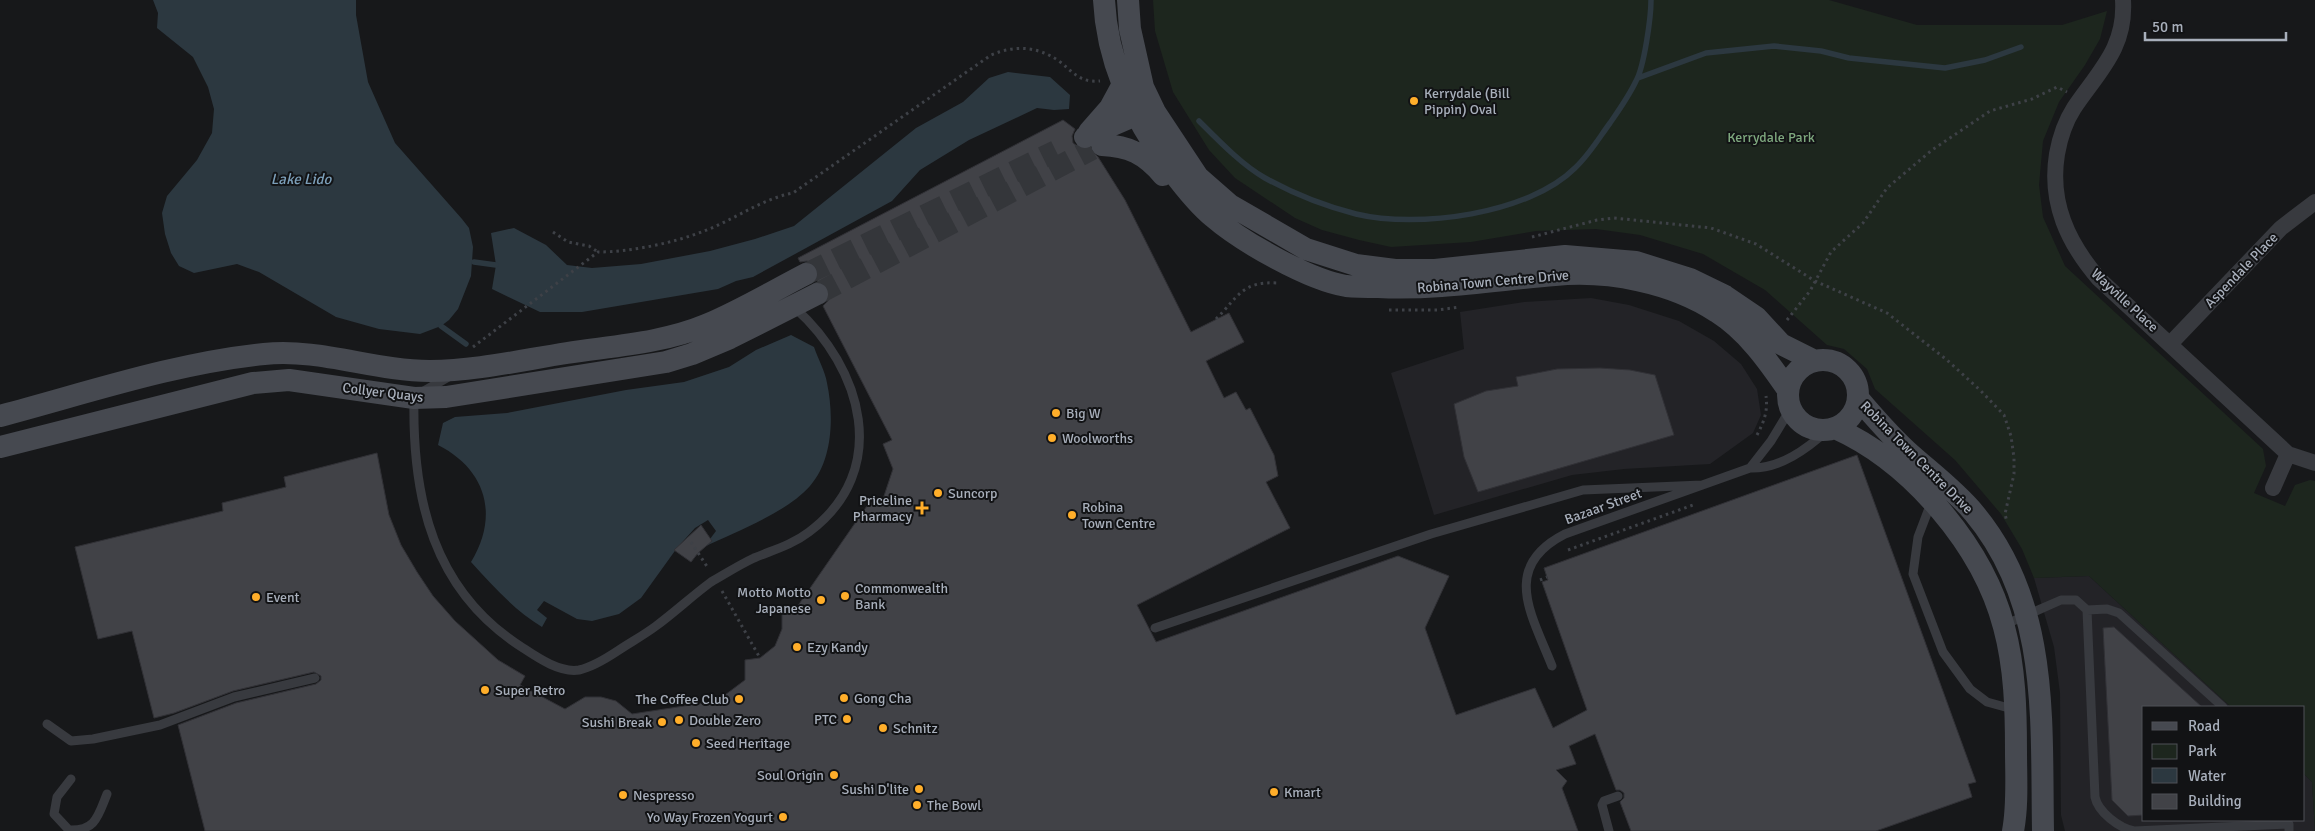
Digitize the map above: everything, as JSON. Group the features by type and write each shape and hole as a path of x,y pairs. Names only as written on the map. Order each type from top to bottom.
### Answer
{"street":[{"name":"Robina Town Centre Drive","path":"1104,0 1107,32 1123,84 1144,117 1198,178 1230,205 1306,249 1332,259 1376,268 1422,271 1565,256 1636,262 1690,279 1725,296 1756,317 1781,344 1815,361"},
{"name":"Robina Town Centre Drive","path":"1128,0 1130,29 1143,87 1144,117 1152,144 1186,190 1213,218 1246,240 1320,278 1346,286 1424,288 1580,274 1625,278 1670,290 1717,311 1731,323 1758,348 1790,399"},
{"name":"Wayville Place","path":"2122,0 2122,24 2115,48 2063,129 2056,163 2055,193 2062,221 2074,247 2099,279 2171,343 2288,454 2315,463"},
{"path":"1093,143 1123,84"},
{"path":"1093,143 1144,117"},
{"path":"1093,143 1126,147 1136,152 1152,163 1172,186 1186,190"},
{"name":"Aspendale Place","path":"2171,343 2281,228 2315,202"},
{"name":"Collyer Quays","path":"0,416 173,370 266,353 300,354 408,370 431,371 464,368 683,333 785,297 811,284"},
{"name":"Collyer Quays","path":"0,448 253,383 289,380 414,398 446,397 481,393 666,362 692,354 730,338 785,297"},
{"path":"1826,360 1846,368 1855,382 1858,398 1850,416 1832,428 1810,427 1802,423 1790,399 1797,371 1815,361 1826,360"},
{"name":"Robina Town Centre Drive","path":"1858,398 1880,424 1975,514 2003,556 2021,596 2038,667 2043,831"},
{"name":"Robina Town Centre Drive","path":"1832,428 1857,438 1878,453 1932,501 1980,566 1994,596 2004,625 2013,670 2016,710 2016,809 2013,831"},
{"path":"2273,488 2288,454"}],"lane":[{"path":"464,368 414,398 415,459 419,494 425,516 443,563 461,591 486,621 534,656 567,670 586,668 608,657 650,630 695,593 715,580 754,558 791,544 808,533 839,502 851,481 856,466 859,429 856,408 846,378 828,343 785,297"},
{"path":"1750,468 1771,441 1790,399"},
{"name":"Bazaar Street","path":"1552,666 1534,621 1525,586 1528,570 1535,556 1546,543 1565,534 1750,468 1760,468 1782,462 1814,443 1832,428"},
{"path":"1155,628 1431,534 1583,490 1702,485"},
{"path":"1932,501 1918,537 1913,574 1943,652 1956,672 1987,702 2016,710"},
{"path":"2004,625 2061,600 2076,600 2087,610 2096,804 2120,826 2134,831 2289,825"},
{"path":"2087,610 2107,609 2119,613 2221,706"},
{"path":"47,724 72,740 93,739 160,726 234,697 315,678"},
{"path":"71,779 57,797 54,814 69,830 83,830 96,821 107,794"},
{"path":"1609,831 1602,805 1604,801 1618,796"}],"path":[{"path":"553,232 568,242 589,246 598,252 618,252 703,232 778,196 792,193 957,77 991,55 1006,49 1023,47 1036,50 1058,60 1077,78 1093,82 1101,80"},
{"path":"1781,326 1810,290 1831,252 1863,223 1887,188 1932,150 1990,111 2032,99 2057,87 2080,100"},
{"path":"1527,238 1597,220 1614,218 1711,228 1756,244 1815,281 1887,313 1946,360 1981,391 2004,415 2011,436 2014,458 2014,474 2005,514 2008,530"},
{"path":"505,323 598,252"},
{"path":"1216,319 1245,288 1261,282 1279,283"},
{"name":"Robina Town Centre Drive","path":"1384,306 1388,309 1400,311 1462,307"},
{"path":"1755,438 1764,422 1767,405 1765,390"},
{"path":"1561,552 1702,502"},
{"path":"691,542 760,658"},
{"path":"1541,574 1540,580 1547,577"}],"shaded area":[{"path":"1591,298 1629,305 1679,321 1714,341 1741,364 1757,389 1761,415 1753,433 1710,464 1624,469 1572,475 1434,515 1391,373 1464,349 1460,312 1524,302"},
{"path":"2089,576 2230,706 2142,706 2142,821 2305,821 2305,775 2312,782 2315,831 2065,831 2061,815 2060,693 2054,647 2034,578"}],"green space":[{"name":"Kerrydale Park","path":"1153,0 1829,0 1917,25 2062,25 2107,11 2100,39 2085,65 2059,102 2043,141 2039,185 2043,217 2065,266 2263,449 2266,466 2254,493 2285,506 2295,485 2310,480 2315,481 2315,831 2312,782 2305,775 2305,706 2230,706 2089,576 2034,578 2022,549 2001,514 1955,460 1875,389 1867,369 1844,349 1827,345 1765,290 1703,254 1640,235 1596,229 1536,231 1471,242 1391,247 1322,230 1295,218 1235,178 1209,150 1173,92 1155,31"}],"water":[{"name":"Lake Lido","path":"153,0 356,0 356,15 368,82 395,143 469,228 473,247 471,276 458,309 449,320 441,326 420,334 379,329 336,317 259,272 237,264 194,273 179,266 171,253 165,234 162,213 167,196 197,160 212,133 214,109 208,87 193,57 157,28 158,13"},
{"path":"1008,72 1050,77 1070,95 1069,109 1037,108 969,140 920,170 892,201 753,277 736,281 718,289 582,312 540,312 492,289 496,265 491,233 514,228 546,245 567,265 592,268 641,264 710,251 794,226 916,128 963,102 989,78"},
{"path":"791,335 814,347 826,378 831,409 831,423 827,451 818,475 800,496 788,505 760,521 704,547 716,531 708,520 695,528 677,548 641,598 619,614 592,621 577,619 544,601 537,610 547,618 542,627 513,605 471,562 480,545 485,528 486,511 483,496 477,481 468,467 455,455 438,445 443,423 455,417 507,413 626,390 684,382 729,367 756,350"}],"building":[{"path":"1063,120 1075,129 1072,136 1073,143 1083,150 1090,149 1098,157 1125,200 1191,332 1229,313 1244,342 1206,361 1224,398 1236,392 1246,410 1250,408 1274,455 1278,476 1266,482 1290,528 1137,605 1156,642 1398,556 1449,576 1425,628 1456,715 1535,688 1553,728 1587,710 1542,582 1548,580 1544,568 1857,455 1976,782 1968,784 1972,797 1876,831 1631,831 1620,802 1624,798 1624,793 1616,790 1595,734 1569,746 1576,764 1556,770 1567,781 1562,788 1578,831 205,831 178,725 236,703 316,684 321,680 321,676 314,672 233,691 174,713 154,718 132,631 98,639 75,547 223,511 222,503 286,487 284,477 377,453 389,515 401,545 417,572 433,596 455,621 498,660 525,676 520,685 565,709 585,697 601,697 616,701 632,714 717,701 745,680 745,660 760,658 775,646 782,629 782,613 797,607 869,503 883,499 893,469 883,444 892,440 823,306 828,301 829,289 824,283 817,281 819,274 813,263 807,261 800,262 798,258"},
{"path":"1600,368 1630,370 1655,375 1674,435 1478,492 1464,457 1454,404 1486,391 1518,386 1516,377 1557,369"},
{"path":"701,525 712,541 691,562 674,550"},
{"path":"2114,627 2201,706 2142,706 2142,815 2128,816 2112,800 2103,628"}],"waterway":[{"path":"1199,121 1256,173 1309,199 1344,211 1381,218 1410,220 1472,214 1502,207 1530,197 1555,184 1575,168 1594,146 1624,103 1639,74 1650,18 1651,0"},
{"path":"1638,78 1706,53 1774,46 1821,51 1849,58 1945,68 1985,60 2021,47"},
{"path":"474,262 496,265"},
{"path":"441,326 466,344"}],"tunnel":[{"path":"817,294 1092,149"},
{"path":"806,274 1056,151"}],"place":[{"name":"Kerrydale (Bill Pippin) Oval","path":"1414,101"},
{"name":"Big W","path":"1056,413"},
{"name":"Woolworths","path":"1052,438"},
{"name":"Suncorp","path":"938,493"},
{"name":"Priceline Pharmacy","path":"922,508"},
{"name":"Robina Town Centre","path":"1072,515"},
{"name":"Commonwealth Bank","path":"845,596"},
{"name":"Event","path":"256,597"},
{"name":"Motto Motto Japanese","path":"821,600"},
{"name":"Ezy Kandy","path":"797,647"},
{"name":"Super Retro","path":"485,690"},
{"name":"Gong Cha","path":"844,698"},
{"name":"The Coffee Club","path":"739,699"},
{"name":"PTC","path":"847,719"},
{"name":"Double Zero","path":"679,720"},
{"name":"Sushi Break","path":"662,722"},
{"name":"Schnitz","path":"883,728"},
{"name":"Seed Heritage","path":"696,743"},
{"name":"Soul Origin","path":"834,775"},
{"name":"Sushi D'lite","path":"919,789"},
{"name":"Kmart","path":"1274,792"},
{"name":"Nespresso","path":"623,795"},
{"name":"The Bowl","path":"917,805"},
{"name":"Yo Way Frozen Yogurt","path":"783,817"}]}
